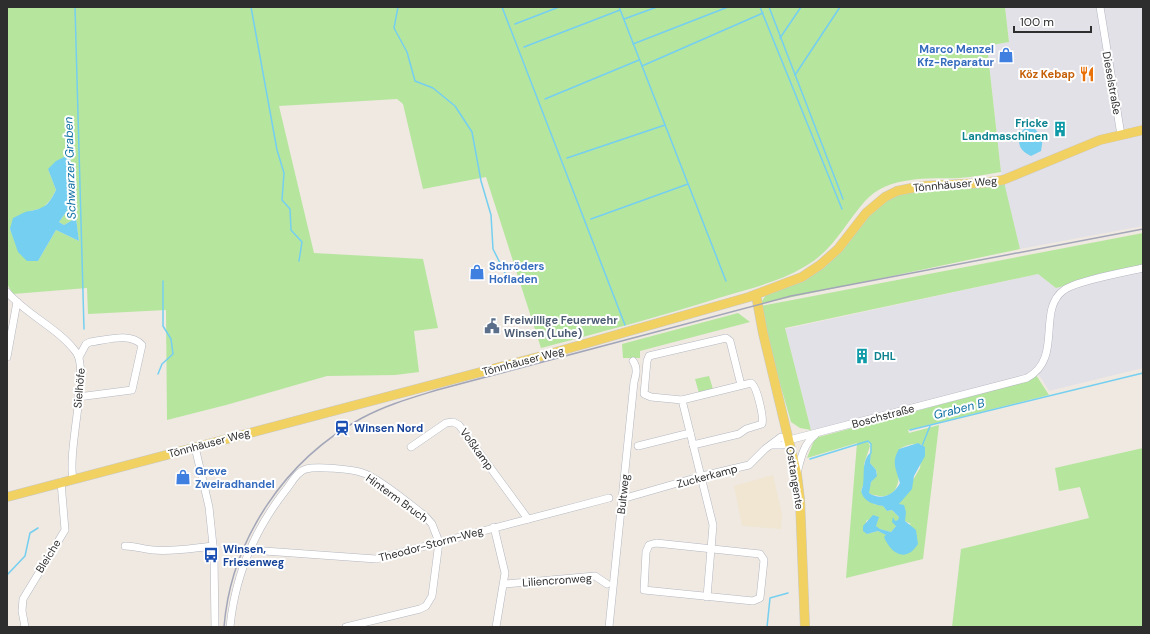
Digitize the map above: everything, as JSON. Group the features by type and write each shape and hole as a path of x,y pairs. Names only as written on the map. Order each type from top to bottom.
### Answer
{"main road":[{"name":"Tönnhäuser Weg","path":"7,497 542,356 752,296 802,277 820,265 838,249 866,213 885,197 897,191 922,186 983,184 1003,180 1093,143 1143,130"},
{"name":"Osttangente","path":"752,296 763,333 797,475 801,513 805,627"}],"street":[{"name":"Dieselstraße","path":"1100,7 1121,135"},
{"name":"Boschstraße","path":"789,440 817,434 1027,378 1037,372 1043,364 1047,349 1052,307 1060,293 1070,286 1143,268"},
{"name":"Sielhöfe","path":"7,292 75,350 79,357 81,366 71,463 73,479"},
{"path":"7,357 17,302"},
{"path":"78,397 132,390 142,345 137,340 130,337 90,342 86,344 79,357"},
{"path":"693,445 739,434 746,429 762,424 763,418 754,384 741,385 682,400 651,397 644,394 649,356 726,338 730,341 741,385"},
{"name":"Bultweg","path":"609,627 636,372 636,366 633,361"},
{"path":"682,400 702,476 713,526 707,597"},
{"name":"Voßkamp","path":"411,448 446,423 453,422 459,425 528,519"},
{"path":"638,446 690,433"},
{"path":"797,475 806,444 817,434"},
{"name":"Zuckerkamp","path":"622,499 702,476 749,465 771,445 783,444 789,440"},
{"path":"195,447 208,502 213,546 215,627"},
{"name":"Hinterm Bruch","path":"230,627 236,589 249,550 263,522 298,474 305,469 313,468 356,471 370,476 425,516 432,524 439,542"},
{"name":"Bleiche","path":"25,627 22,611 23,599 65,530 61,482"},
{"path":"624,485 636,494"},
{"name":"Theodor-Storm-Weg","path":"249,550 376,559 610,498"},
{"path":"494,527 504,566 505,584 496,627"},
{"path":"346,627 420,609 426,606 432,596 439,542"},
{"path":"656,543 712,549 760,554 764,560 760,598 753,601 644,590 646,552 649,546 656,543"},
{"path":"125,546 137,546 152,550 165,550 213,546"},
{"name":"Liliencronweg","path":"505,584 596,576 607,584"}],"shaded area":[{"path":"1005,7 1143,7 1143,226 1020,249 1001,172 987,46 1009,42"},
{"path":"1143,266 1143,368 1049,391 1037,372 817,434 811,430 785,329 1038,274 1056,288"},
{"path":"773,475 782,514 781,529 742,526 734,486"}],"green space":[{"path":"7,7 1005,7 1009,42 987,46 1001,172 964,178 909,180 885,187 865,201 823,254 804,267 763,285 632,324 541,348 486,177 423,189 403,104 397,99 279,106 314,253 423,259 438,328 414,331 419,372 395,375 327,376 167,420 166,310 88,314 87,288 13,294 7,284","holes":["48,169 69,208 59,222 64,225 76,218 79,241 56,230 38,261 14,239 10,229 30,211 43,208 51,199 56,190"]},
{"path":"1004,182 1020,249 760,304 766,295 793,285 857,228 886,199 912,190"},
{"path":"1143,233 1143,266 1056,288 1038,274 785,328 811,430 800,428 791,422 775,366 761,306"},
{"path":"738,313 750,322 640,351 640,358 623,358 622,344"},
{"path":"1036,375 1049,395 908,430 909,433 939,425 923,559 846,578 857,443 807,458 815,438 1028,381","holes":["867,440 871,444 870,463 876,470 877,474 871,482 868,491 870,494 881,496 889,495 895,490 898,484 899,449 911,444 923,445 920,468 899,504 905,521 911,524 887,535 878,531 867,534 866,521 872,518 876,522 876,526 879,529 891,532 896,526 896,521 899,520 899,517 892,510 887,511 883,506 874,504 861,491 864,483 864,464 870,446"]},
{"path":"709,376 713,389 699,393 695,379"},
{"path":"1143,448 1143,627 952,627 961,549 1089,518 1080,487 1059,491 1055,468"}],"water":[{"path":"1025,128 1035,129 1043,138 1041,151 1031,156 1022,150 1019,144 1019,134"},
{"path":"66,156 71,161 69,208 59,222 64,225 76,218 79,241 56,230 38,261 27,261 18,252 10,229 13,218 43,207 49,202 56,190 48,169 56,161"},
{"path":"918,443 925,447 925,456 914,476 912,489 899,504 904,505 906,512 905,521 916,530 918,544 913,550 904,555 895,552 891,548 884,537 886,535 878,531 867,534 863,531 863,526 873,515 879,517 876,526 880,529 891,532 896,526 892,522 893,517 895,521 898,520 899,517 892,510 887,511 883,506 871,503 865,499 861,491 864,481 866,459 871,452 870,463 876,470 877,476 871,482 869,493 882,497 891,494 900,483 895,462 899,449"}],"waterway":[{"name":"Schwarzer Graben","path":"75,7 84,329"},
{"path":"251,7 277,150 284,173 282,200 290,209 291,230 302,242 299,261"},
{"path":"398,7 394,28 407,52 415,81 433,88 455,106 472,132 481,181 491,215 493,249 506,275"},
{"path":"502,7 625,325"},
{"path":"515,24 559,7"},
{"path":"619,7 726,281"},
{"path":"624,19 657,7"},
{"path":"633,44 728,7"},
{"path":"760,7 842,209"},
{"path":"769,7 843,199"},
{"path":"780,38 801,7"},
{"path":"795,75 840,7"},
{"path":"524,47 620,10"},
{"path":"642,66 763,13"},
{"path":"545,99 639,60"},
{"path":"567,158 665,125"},
{"path":"591,219 688,184"},
{"path":"158,374 162,364 173,354 171,339 163,326 163,281"},
{"name":"Graben B","path":"910,430 1143,373"},
{"name":"Graben B","path":"922,446 930,426"},
{"name":"Graben B","path":"810,459 868,441 871,444 871,453"},
{"path":"7,575 25,556 30,533 38,528"},
{"name":"Graben B","path":"767,627 770,598 788,593"}],"railway":[{"path":"224,627 229,594 238,563 251,533 267,505 287,479 309,456 335,435 362,418 380,409 437,390 791,296 1143,229"}],"place":[{"name":"Marco Menzel Kfz-Reparatur","path":"1006,55"},
{"name":"Köz Kebap","path":"1087,74"},
{"name":"Fricke Landmaschinen","path":"1060,129"},
{"name":"Schröders Hofladen","path":"477,272"},
{"name":"Freiwillige Feuerwehr Winsen (Luhe)","path":"492,326"},
{"name":"DHL","path":"862,356"},
{"name":"Winsen Nord","path":"342,428"},
{"name":"Greve Zweiradhandel","path":"183,477"},
{"name":"Winsen, Friesenweg","path":"211,555"}]}
